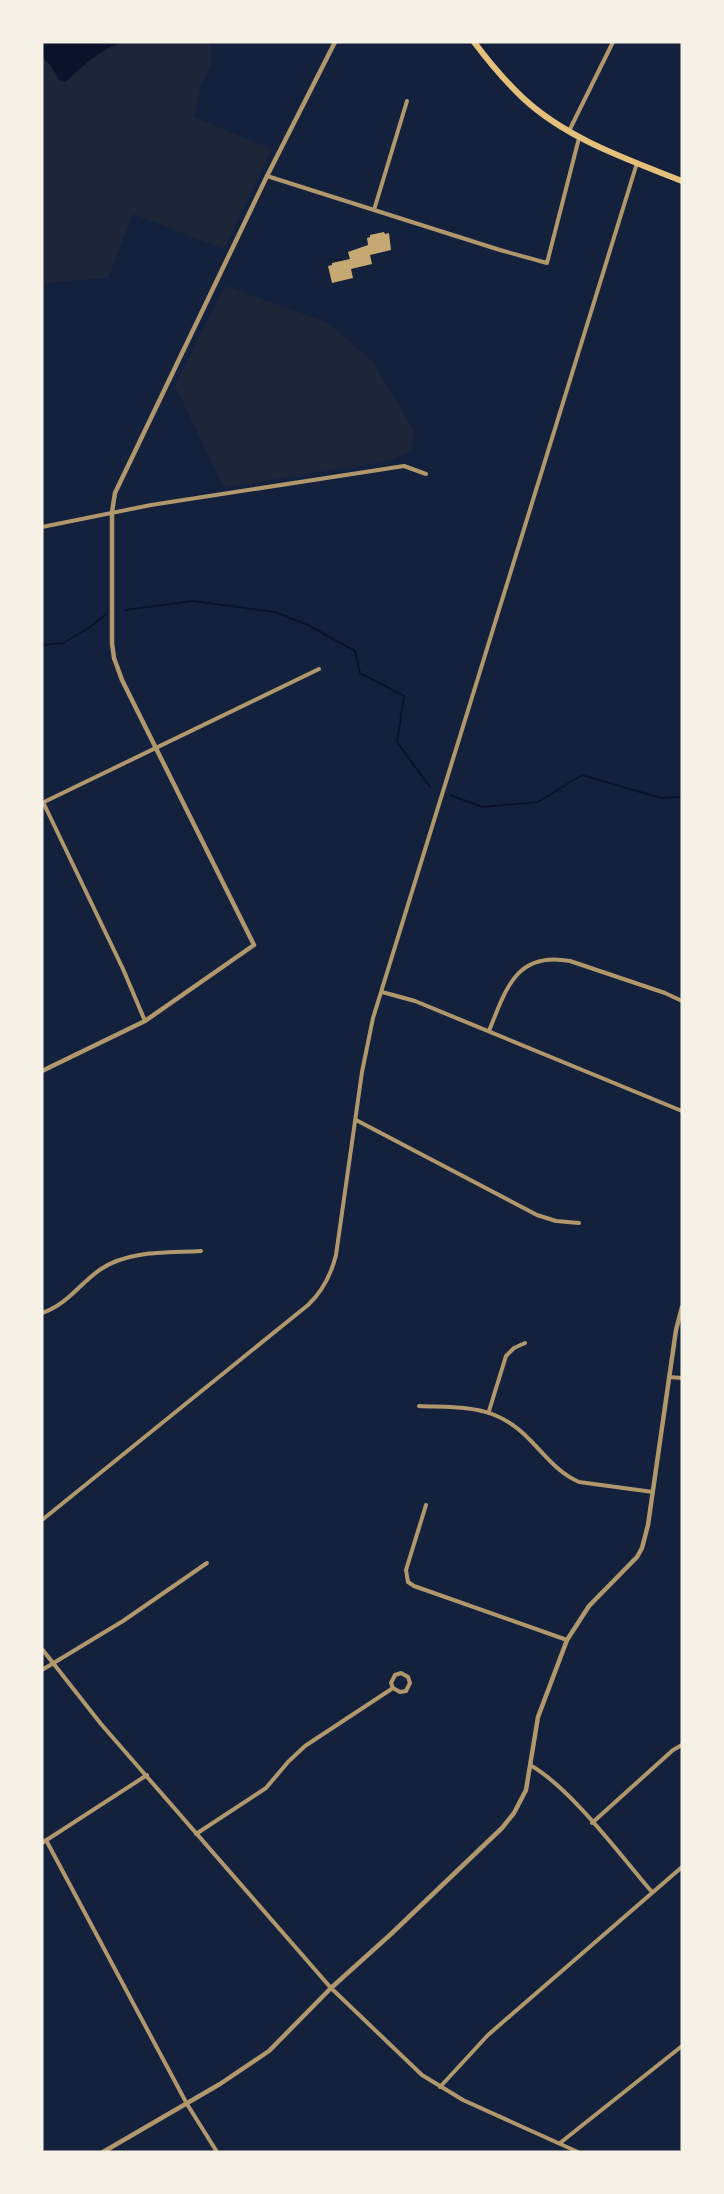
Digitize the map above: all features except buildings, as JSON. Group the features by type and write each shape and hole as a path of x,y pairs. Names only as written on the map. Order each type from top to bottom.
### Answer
{"main road":[{"path":"474,42 523,98 568,132 682,181"}],"street":[{"path":"42,1071 145,1021 254,945 122,680 114,658 112,512 115,493 267,176 335,42"},
{"path":"568,132 613,42"},
{"path":"374,210 407,101"},
{"path":"267,176 547,263 579,138"},
{"path":"42,1520 308,1305 321,1292 330,1276 336,1255 368,1039 637,162"},
{"path":"42,527 112,512 404,466 426,474"},
{"path":"145,1021 123,969 42,802 319,669"},
{"path":"489,1031 510,981 525,967 541,960 558,958 570,961 665,993 682,1001"},
{"path":"382,992 415,1001 682,1111"},
{"path":"355,1120 537,1215 556,1221 579,1224"},
{"path":"42,1313 64,1302 98,1271 118,1260 142,1255 201,1251"},
{"path":"103,2152 187,2104 258,2059 502,1828 514,1813 526,1790 538,1717 567,1640 589,1606 637,1557 642,1548 653,1492 676,1330 682,1307"},
{"path":"489,1411 506,1356 514,1348 525,1343"},
{"path":"669,1377 682,1378"},
{"path":"418,1406 474,1408 489,1411 528,1437 558,1471 569,1478 586,1483 653,1492"},
{"path":"426,1505 406,1570 408,1582 424,1590 567,1640"},
{"path":"42,1670 123,1621 207,1563"},
{"path":"42,1649 196,1834 331,1988 422,2075 440,2087 504,2119 578,2152"},
{"path":"401,1673 408,1677 410,1683 406,1691 400,1692 393,1688 391,1683 395,1675 401,1673"},
{"path":"196,1834 266,1788 305,1746 393,1688"},
{"path":"592,1823 673,1750 682,1745"},
{"path":"530,1765 546,1775 592,1823 652,1892"},
{"path":"147,1775 44,1842 187,2104 217,2152"},
{"path":"440,2087 488,2035 682,1867"},
{"path":"560,2143 682,2046"}],"shaded area":[{"path":"42,42 211,42 211,65 201,86 194,117 272,149 224,249 133,214 108,278 42,283"},
{"path":"42,42 147,42 116,45 100,53 66,82 60,81 42,57"},
{"path":"225,286 329,323 373,362 415,432 411,452 388,461 224,488 175,386"}],"waterway":[{"path":"125,610 193,601 275,612 308,625 355,651 360,673 404,696 397,742 430,787"},
{"path":"42,645 63,643 89,628 106,614"},
{"path":"450,795 483,807 538,802 582,775 661,798 681,797 682,795"}]}
